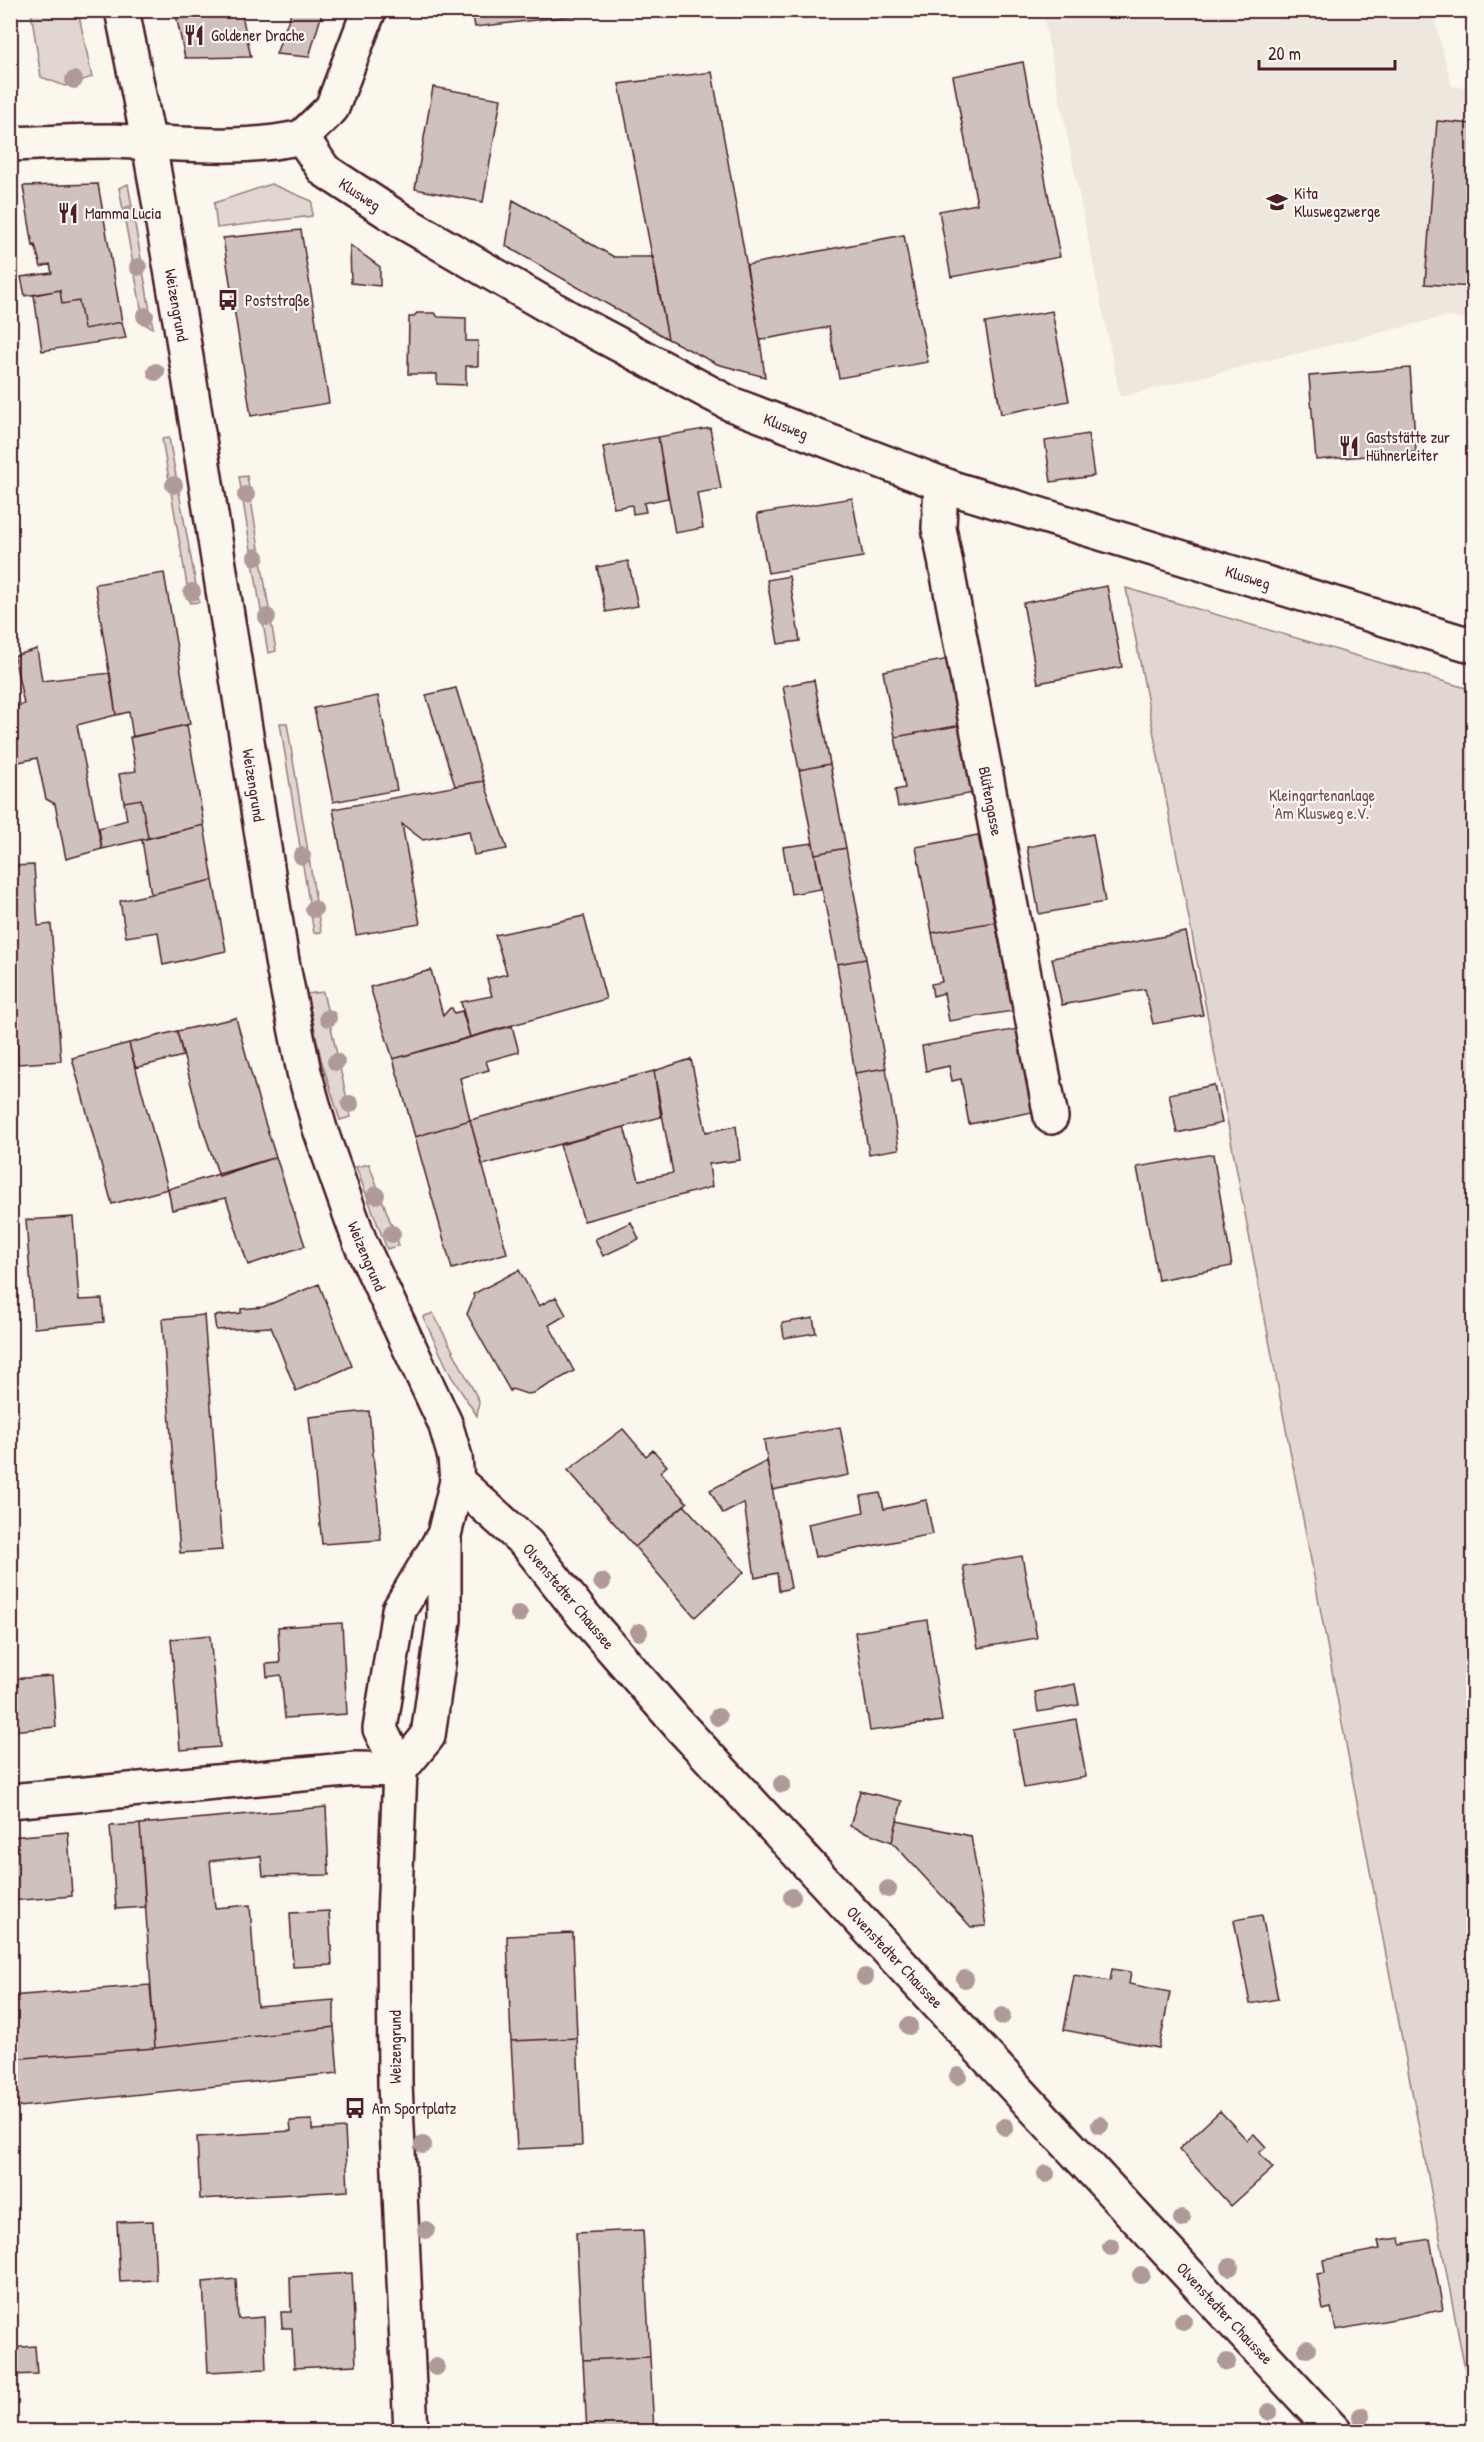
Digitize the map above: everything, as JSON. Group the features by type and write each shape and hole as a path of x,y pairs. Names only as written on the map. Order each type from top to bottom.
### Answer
{"street":[{"name":"Weizengrund","path":"122,10 149,144 183,338 282,961 304,1072 320,1129 360,1242 446,1423 455,1457 457,1481 444,1535 444,1620 428,1736 400,1770"},
{"path":"10,144 107,141 257,146 302,137 332,108 369,10"},
{"name":"Klusweg","path":"302,137 324,170 405,223 569,318 731,404 941,484 1473,646"},
{"name":"Blütengasse","path":"941,484 939,528 1051,1117"},
{"name":"Olvenstedter Chaussee","path":"457,1481 527,1544 583,1615 679,1725 1335,2432"},
{"name":"Weizengrund","path":"411,2432 395,2084 394,1918 400,1770 380,1729 399,1611 444,1535"},
{"path":"10,1801 356,1769 400,1770"}],"shaded area":[{"name":"Kita Kluswegzwerge","path":"1042,11 1432,11 1452,86 1473,88 1473,319 1444,317 1120,397"}],"green space":[{"path":"31,11 78,11 92,77 65,86 41,77"},
{"path":"128,184 153,328 144,324 119,188"},
{"path":"271,184 312,201 312,216 217,228 214,203"},
{"path":"169,438 199,602 190,603 162,439"},
{"path":"247,476 276,651 268,653 239,477"},
{"name":"Kleingartenanlage 'Am Klusweg e.V.'","path":"1126,588 1473,690 1473,2412"},
{"path":"280,723 287,723 321,932 314,933"},
{"path":"323,992 351,1117 340,1120 321,1059 307,994"},
{"path":"369,1164 399,1245 387,1249 356,1167"},
{"path":"433,1313 479,1401 477,1416 451,1376 423,1317"}],"building":[{"path":"175,10 241,10 251,57 185,58"},
{"path":"292,10 323,10 309,57 276,54"},
{"path":"472,10 622,10 475,27"},
{"path":"1023,62 1060,257 951,277 939,211 977,204 953,76"},
{"path":"712,72 765,377 717,364 668,339 619,84"},
{"path":"433,87 501,99 483,202 415,189"},
{"path":"1437,121 1474,124 1474,287 1425,284"},
{"path":"98,184 122,322 84,329 79,301 62,304 60,290 25,296 21,277 52,273 50,264 41,267 35,245 33,246 23,186"},
{"path":"513,200 614,257 653,257 668,339 506,246"},
{"path":"301,230 329,403 251,416 223,238"},
{"path":"904,235 928,362 839,378 829,327 760,340 746,265"},
{"path":"350,245 380,267 380,286 351,283"},
{"path":"60,290 62,304 79,301 84,329 122,322 126,338 42,351 34,295"},
{"path":"1052,311 1069,401 1001,414 985,323"},
{"path":"417,313 435,313 438,317 466,318 466,341 478,341 478,366 466,366 466,385 437,384 437,374 408,374 409,317"},
{"path":"1410,368 1416,452 1316,460 1309,376"},
{"path":"710,428 721,489 697,493 703,528 675,533 658,437"},
{"path":"1088,434 1094,476 1051,482 1045,441"},
{"path":"658,437 668,498 644,503 646,512 633,514 632,505 614,508 603,447"},
{"path":"852,498 863,557 768,573 757,514"},
{"path":"628,561 638,606 606,612 597,567"},
{"path":"164,573 190,724 133,737 129,712 116,715 95,584"},
{"path":"789,576 800,641 778,644 767,580"},
{"path":"1107,586 1122,667 1038,683 1023,603"},
{"path":"37,649 42,681 110,673 116,715 77,725 102,849 66,859 55,804 46,799 37,758 10,764 10,708 24,704 14,656"},
{"path":"949,659 962,725 895,737 883,671"},
{"path":"814,680 830,764 799,770 783,686"},
{"path":"456,688 484,781 455,786 426,695"},
{"path":"378,696 397,790 333,802 314,708"},
{"path":"187,725 204,825 148,838 141,799 124,802 119,774 136,771 130,737"},
{"path":"962,725 974,793 898,807 895,790 905,788 895,737"},
{"path":"830,764 846,848 815,854 799,770"},
{"path":"484,781 507,849 474,855 469,831 423,840 402,824 420,924 356,935 333,809"},
{"path":"141,799 148,838 102,849 99,828 127,820 124,802"},
{"path":"204,825 213,880 151,894 142,840"},
{"path":"1093,834 1105,902 1039,914 1027,847"},
{"path":"978,835 995,922 932,933 916,847"},
{"path":"813,843 821,889 791,894 783,847"},
{"path":"846,848 866,959 837,964 815,854"},
{"path":"34,865 38,926 51,924 61,1061 18,1064 10,960 10,866"},
{"path":"213,880 226,951 163,965 158,932 126,937 120,901"},
{"path":"584,916 606,999 470,1037 461,1002 492,996 487,979 507,974 495,935"},
{"path":"995,922 1013,1011 949,1021 944,993 933,996 931,984 942,982 932,933"},
{"path":"1186,932 1203,1015 1153,1024 1145,989 1062,1005 1052,958"},
{"path":"866,959 886,1068 855,1073 837,964"},
{"path":"431,970 443,1016 450,1008 454,1013 462,1011 470,1037 393,1059 370,987"},
{"path":"236,1018 276,1157 219,1176 202,1126 177,1031"},
{"path":"512,1026 519,1052 486,1061 489,1070 460,1078 470,1120 415,1137 393,1059"},
{"path":"1018,1029 1033,1112 969,1124 961,1079 952,1081 949,1066 926,1071 922,1046"},
{"path":"177,1031 183,1056 135,1068 129,1043"},
{"path":"129,1043 168,1189 112,1204 72,1058"},
{"path":"691,1059 706,1132 736,1126 740,1160 709,1164 712,1187 584,1221 560,1145 624,1127 639,1180 673,1173 654,1071"},
{"path":"886,1068 899,1149 869,1154 855,1073"},
{"path":"654,1071 661,1117 482,1165 470,1120"},
{"path":"1214,1085 1222,1123 1177,1133 1169,1094"},
{"path":"470,1120 507,1253 452,1269 415,1137"},
{"path":"1213,1154 1232,1266 1158,1280 1137,1167"},
{"path":"276,1157 305,1246 248,1265 226,1198 172,1210 168,1189"},
{"path":"73,1217 79,1300 102,1299 104,1322 34,1328 26,1220"},
{"path":"631,1222 639,1239 603,1256 595,1239"},
{"path":"519,1270 539,1306 556,1297 566,1315 549,1325 574,1371 534,1393 527,1394 512,1389 510,1391 467,1314 474,1297 473,1294"},
{"path":"319,1284 352,1366 296,1391 271,1327 216,1330 214,1316 241,1313 241,1309 263,1307"},
{"path":"204,1315 222,1550 180,1553 162,1319"},
{"path":"813,1318 816,1333 784,1338 782,1323"},
{"path":"369,1411 381,1540 322,1544 309,1417"},
{"path":"840,1427 849,1475 772,1490 764,1440"},
{"path":"623,1429 646,1456 653,1450 667,1466 660,1472 687,1503 635,1547 568,1470"},
{"path":"767,1461 791,1588 779,1591 777,1573 755,1578 744,1503 723,1514 710,1490"},
{"path":"880,1493 884,1509 926,1500 933,1534 815,1557 808,1524 864,1512 861,1496"},
{"path":"684,1505 744,1572 695,1617 635,1547"},
{"path":"1022,1556 1037,1638 978,1648 963,1566"},
{"path":"927,1620 942,1721 870,1731 855,1632"},
{"path":"342,1623 347,1714 285,1718 281,1675 267,1677 266,1664 280,1663 278,1627"},
{"path":"210,1635 220,1747 180,1750 171,1639"},
{"path":"52,1676 56,1727 10,1731 10,1679"},
{"path":"1075,1684 1079,1705 1038,1712 1035,1692"},
{"path":"1076,1719 1086,1777 1024,1788 1014,1730"},
{"path":"860,1791 902,1801 892,1842 850,1826"},
{"path":"326,1807 329,1875 263,1876 261,1856 210,1861 215,1908 250,1905 257,2006 334,2000 334,2027 155,2048 140,1824"},
{"path":"897,1821 971,1836 986,1926 971,1927 892,1842"},
{"path":"140,1824 146,1907 116,1909 110,1826"},
{"path":"68,1832 72,1896 10,1901 10,1837"},
{"path":"329,1911 332,1965 293,1967 290,1913"},
{"path":"1262,1915 1278,1999 1250,2004 1234,1920"},
{"path":"573,1933 577,2038 511,2041 507,1936"},
{"path":"1112,1969 1131,1972 1129,1984 1170,1992 1159,2048 1064,2030 1074,1975 1110,1981"},
{"path":"150,1985 155,2048 10,2059 10,1996"},
{"path":"334,2027 338,2073 10,2108 10,2059 155,2048"},
{"path":"577,2038 582,2146 517,2149 511,2041"},
{"path":"1220,2111 1247,2140 1254,2134 1266,2147 1259,2153 1273,2168 1231,2206 1179,2149"},
{"path":"312,2120 312,2130 345,2128 348,2191 200,2199 197,2137 291,2131 290,2121"},
{"path":"153,2221 156,2280 120,2282 117,2222"},
{"path":"643,2230 650,2357 583,2360 576,2233"},
{"path":"1400,2238 1401,2244 1430,2239 1443,2310 1336,2330 1331,2308 1323,2310 1317,2274 1325,2273 1323,2260 1380,2249 1378,2241"},
{"path":"352,2273 356,2365 294,2368 292,2328 282,2328 281,2312 291,2312 290,2277"},
{"path":"236,2279 238,2319 264,2317 266,2369 208,2372 203,2282"},
{"path":"35,2346 37,2374 10,2375 10,2348"},
{"path":"650,2357 654,2432 587,2432 583,2360"}],"place":[{"name":"Goldener Drache","path":"194,35"},
{"name":"Kita Kluswegzwerge","path":"1277,202"},
{"name":"Mamma Lucia","path":"68,213"},
{"name":"Poststraße","path":"228,300"},
{"name":"Gaststätte zur Hühnerleiter","path":"1349,446"},
{"name":"Am Sportplatz","path":"355,2108"}]}
